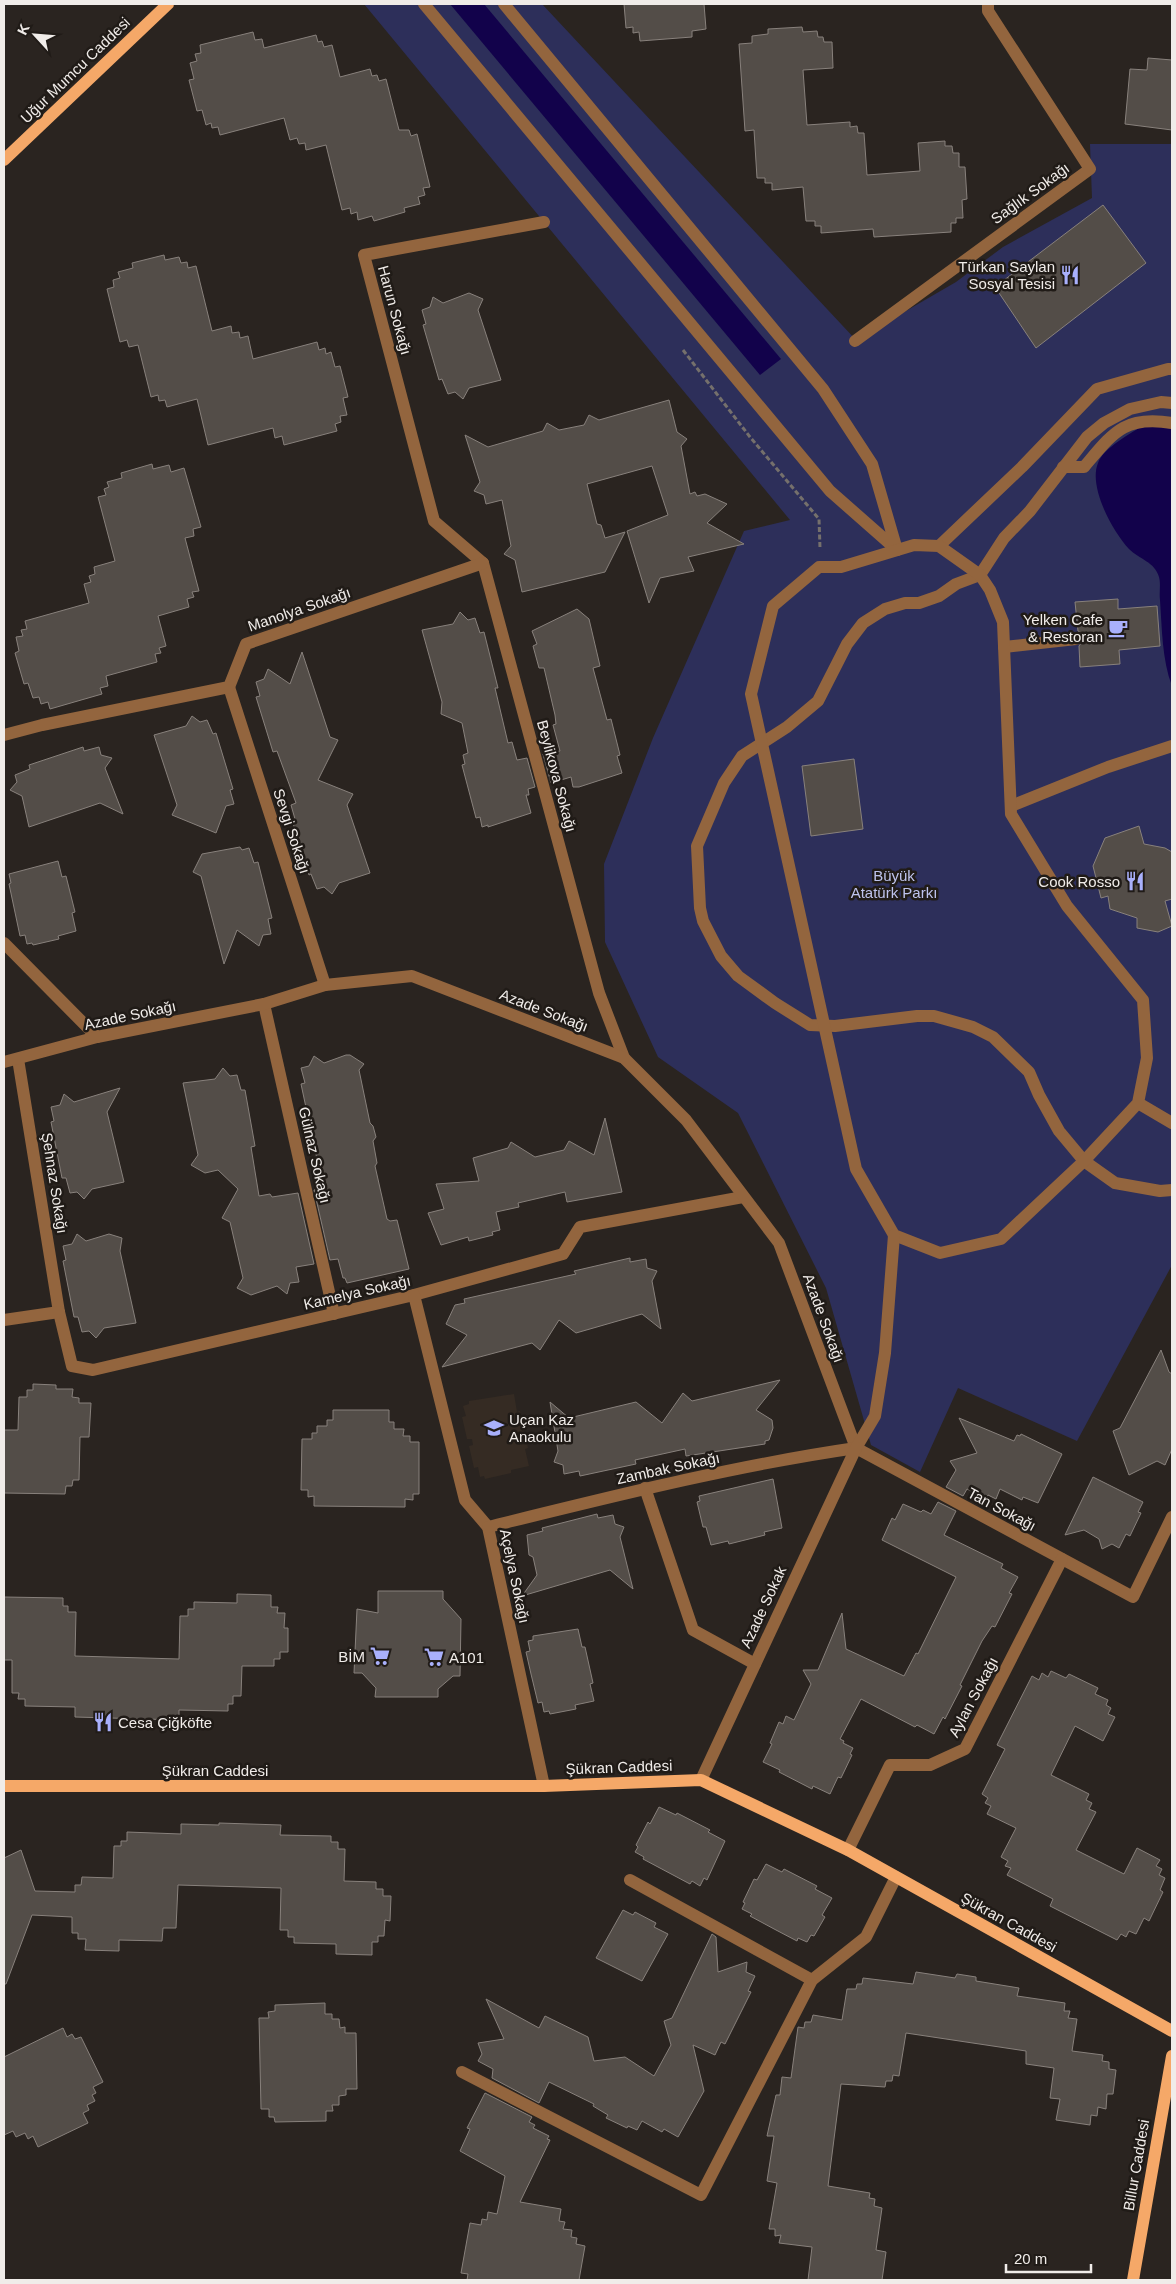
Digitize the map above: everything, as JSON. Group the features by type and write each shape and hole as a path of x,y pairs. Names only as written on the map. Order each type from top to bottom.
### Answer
{"main road":[{"name":"Uğur Mumcu Caddesi","path":"4,160 168,4"},
{"name":"Şükran Caddesi","path":"4,1786 544,1786 701,1780 848,1850 1172,2031"},
{"name":"Billur Caddesi","path":"1132,2280 1172,2056"}],"street":[{"path":"424,4 830,490 897,550"},
{"path":"504,4 823,389 872,464 897,550"},
{"name":"Sağlık Sokağı","path":"856,341 1090,169 988,11 988,4"},
{"name":"Harun Sokağı","path":"483,563 434,521 364,255 544,222"},
{"path":"939,546 1022,466 1097,389 1168,368 1172,370"},
{"path":"1172,403 1161,402 1130,409 1104,423 1087,437 1030,511 1004,538 980,575 956,584 939,596 919,603 905,603 885,609 863,623 847,644 818,701 787,727 742,756 724,783 697,846 700,908 703,922 721,956 738,976 810,1025 824,1027 917,1016 934,1016 973,1027 993,1037 1029,1072 1039,1095 1060,1131 1084,1161 1115,1183 1160,1191 1172,1190"},
{"path":"1063,467 1084,468 1118,430 1139,420 1172,422"},
{"path":"914,545 939,546 980,575 990,590 1003,622 1011,814 1067,906 1143,1000 1147,1058 1138,1103 1084,1161 1001,1239 940,1253 894,1235 856,1170 751,694 773,606 819,567 841,567 897,550 914,545"},
{"name":"Manolya Sokağı","path":"229,687 246,644 483,563"},
{"name":"Beylikova Sokağı","path":"483,563 599,993 624,1058"},
{"path":"1004,647 1076,639"},
{"path":"4,735 42,725 229,687"},
{"name":"Sevgi Sokağı","path":"229,687 325,985"},
{"path":"1011,806 1108,767 1172,746"},
{"path":"4,943 96,1038"},
{"name":"Azade Sokağı","path":"4,1062 96,1038 264,1004 325,985 412,976 624,1058 686,1120 743,1198 779,1243 856,1448"},
{"name":"Gülnaz Sokağı","path":"264,1004 334,1314"},
{"name":"Şehnaz Sokağı","path":"18,1059 59,1312"},
{"path":"1138,1103 1172,1123"},
{"name":"Kamelya Sokağı","path":"59,1312 72,1366 93,1370 414,1295 563,1254 580,1227 743,1198"},
{"name":"Azade Sokak","path":"701,1780 856,1448 875,1416 885,1353 894,1235"},
{"name":"Açelya Sokağı","path":"414,1295 465,1500 488,1527 544,1786"},
{"path":"4,1320 59,1312"},
{"name":"Zambak Sokağı","path":"488,1527 646,1488 856,1448"},
{"name":"Tan Sokağı","path":"856,1448 1133,1597 1172,1518"},
{"path":"646,1488 693,1630 755,1664"},
{"name":"Aylan Sokağı","path":"848,1850 890,1765 930,1765 965,1749 1062,1559"},
{"path":"462,2072 701,2195 812,1980 866,1937 896,1877"},
{"path":"630,1880 812,1980"}],"shaded area":[{"path":"450,4 484,4 781,359 760,375"},
{"path":"1145,424 1172,429 1172,686 1166,666 1163,644 1159,577 1154,568 1129,549 1116,532 1104,509 1096,484 1096,473 1101,457 1112,446"},
{"name":"Uçan Kaz Anaokulu","path":"514,1394 517,1412 520,1411 528,1448 525,1449 529,1466 511,1470 511,1473 485,1479 484,1476 480,1477 478,1467 474,1468 469,1446 473,1445 472,1439 467,1439 462,1417 466,1416 463,1406 469,1404 469,1401"}],"green space":[{"name":"Büyük Atatürk Parkı","path":"364,4 542,4 856,340 956,282 1003,247 1092,198 1090,144 1172,144 1172,1265 1077,1441 958,1388 920,1472 871,1445 826,1288 738,1113 658,1057 605,942 604,864 653,738 744,531 790,520"}],"building":[{"path":"624,4 704,4 706,29 692,31 692,37 640,41 639,32 633,33 633,27 626,28"},
{"path":"802,27 803,32 817,31 818,37 823,37 824,42 832,42 833,68 803,70 807,125 850,122 850,127 857,126 858,133 864,133 867,175 920,171 918,143 945,141 945,146 952,146 953,153 959,153 959,167 965,167 967,199 962,200 963,218 956,218 956,223 951,223 951,232 874,237 873,229 821,233 821,226 815,226 815,221 806,221 803,187 772,190 772,183 765,183 765,178 757,178 754,130 745,131 739,44 752,43 752,36 768,34 768,29"},
{"path":"253,32 255,40 262,39 264,48 316,35 318,42 322,41 324,47 332,45 340,77 370,69 372,76 377,75 379,81 386,79 399,130 409,130 411,136 417,134 430,187 423,188 425,195 418,197 420,204 404,208 405,212 374,221 372,216 358,220 357,212 351,214 350,208 342,210 326,145 306,150 305,143 299,144 297,138 290,140 284,118 220,135 218,127 212,128 211,123 206,125 202,110 197,111 189,80 194,79 190,63 197,61 195,54 201,53 200,45"},
{"path":"1148,58 1172,60 1172,130 1125,124 1130,69 1147,70"},
{"name":"Türkan Saylan Sosyal Tesisi","path":"1103,205 1146,263 1036,348 995,287"},
{"path":"164,255 165,260 179,257 181,263 187,262 188,268 196,266 212,331 231,326 232,333 239,332 240,338 248,336 253,359 317,342 319,350 325,348 326,354 331,352 335,367 340,366 348,397 343,398 347,415 340,416 341,422 335,424 337,431 284,445 282,436 275,438 273,428 208,445 197,399 167,407 165,400 159,401 158,395 151,397 138,345 129,347 127,340 120,342 107,289 114,287 113,280 120,278 118,272 133,268 132,263"},
{"path":"469,293 483,299 478,310 501,380 469,388 463,399 455,392 448,394 442,379 439,380 423,325 426,324 422,310 430,307 433,297 443,303"},
{"path":"669,400 677,432 687,439 681,446 690,494 695,492 697,496 705,494 727,504 707,523 744,544 688,557 694,571 660,578 649,603 627,531 668,515 652,466 587,484 597,524 601,525 605,538 625,532 605,572 522,592 515,560 504,554 511,546 502,500 486,504 484,495 474,491 480,482 465,435 488,447 543,431 547,423 559,430 584,425 589,415 599,420"},
{"path":"152,464 153,469 169,465 171,472 184,468 201,527 193,529 194,536 185,538 199,591 192,592 194,597 187,599 189,607 158,616 166,646 159,648 161,653 155,654 157,662 106,676 108,686 100,688 102,694 50,709 48,702 41,704 39,697 33,698 28,683 24,684 15,653 19,651 16,637 23,636 21,630 27,629 25,621 89,603 84,584 91,582 89,576 95,574 94,567 115,561 98,497 106,495 104,489 109,487 107,482 122,478 121,473"},
{"name":"Yelken Cafe & Restoran","path":"1118,599 1118,609 1157,606 1160,646 1119,650 1120,664 1080,667 1079,646 1084,639 1078,631 1075,602"},
{"path":"577,609 589,619 600,666 593,668 607,720 611,719 620,755 617,756 622,773 579,787 573,787 571,777 551,783 543,754 560,751 553,725 556,724 555,715 544,668 539,668 533,646 537,644 532,631"},
{"path":"460,612 468,620 475,618 480,633 484,632 498,688 495,688 508,743 512,742 517,760 527,758 535,787 528,789 529,795 526,795 531,813 488,827 488,825 482,827 480,817 476,818 462,765 465,764 463,755 468,753 462,723 441,714 442,702 422,630 453,624"},
{"path":"302,652 330,737 338,740 318,780 353,794 347,805 370,873 339,883 332,894 324,887 317,889 311,874 309,875 292,820 295,819 291,805 296,803 277,751 273,752 256,697 260,696 256,682 264,679 268,669 290,684"},
{"path":"192,716 200,722 207,720 213,734 216,733 233,789 230,790 234,804 226,806 216,833 172,815 177,805 154,735 186,726"},
{"path":"83,747 84,751 99,747 101,755 112,758 105,768 123,814 100,803 29,827 22,796 10,790 17,782 15,775 30,769 29,765"},
{"path":"854,759 863,829 811,836 802,766"},
{"name":"Cook Rosso","path":"1139,826 1144,844 1165,848 1172,852 1172,899 1165,901 1172,926 1158,932 1137,928 1137,918 1110,909 1108,896 1101,898 1093,866 1105,838"},
{"path":"240,847 242,850 249,848 254,863 258,862 272,918 268,919 271,934 263,935 259,946 237,930 224,964 201,876 193,872 202,854"},
{"path":"58,861 62,877 66,876 75,912 72,913 76,931 58,936 59,939 33,945 32,943 27,944 25,935 20,936 9,884 11,883 9,874"},
{"path":"350,1055 364,1064 359,1070 370,1123 373,1126 376,1137 373,1141 377,1163 375,1166 387,1219 390,1221 397,1220 409,1269 347,1283 345,1278 343,1278 338,1259 330,1260 314,1190 320,1189 318,1179 321,1178 301,1084 305,1083 301,1068 309,1066 314,1056 324,1063"},
{"path":"223,1068 230,1076 237,1075 241,1090 245,1090 255,1146 251,1147 259,1196 270,1194 272,1197 298,1193 314,1264 296,1267 299,1282 290,1283 287,1294 277,1286 251,1295 237,1288 243,1278 230,1222 222,1218 238,1189 218,1170 205,1173 191,1165 198,1155 183,1083 215,1079"},
{"path":"120,1088 107,1112 124,1182 92,1189 84,1199 77,1192 70,1193 66,1178 62,1178 51,1122 54,1121 51,1107 60,1105 64,1094 74,1102"},
{"path":"605,1118 622,1192 567,1202 565,1192 518,1203 519,1207 496,1212 500,1230 492,1232 493,1235 469,1241 468,1237 441,1245 428,1213 444,1209 436,1184 479,1181 473,1158 508,1148 511,1142 535,1157 564,1150 569,1141 594,1155"},
{"path":"77,1234 86,1241 109,1234 122,1238 120,1251 136,1323 104,1328 96,1338 89,1331 82,1332 78,1317 74,1317 63,1261 66,1260 63,1246 72,1244"},
{"path":"630,1258 630,1262 646,1259 647,1268 657,1271 652,1281 661,1329 642,1314 576,1333 559,1320 540,1350 532,1343 442,1367 467,1335 446,1324 455,1305 465,1303 464,1299 576,1274 574,1271"},
{"path":"1161,1350 1169,1372 1172,1374 1172,1449 1165,1465 1157,1461 1129,1475 1113,1431 1120,1428"},
{"path":"780,1380 756,1410 772,1420 773,1428 769,1440 765,1441 765,1444 686,1456 685,1449 635,1460 636,1464 580,1476 579,1471 564,1474 563,1465 554,1462 558,1451 550,1402 569,1418 636,1402 662,1423 683,1393 692,1401"},
{"path":"33,1384 56,1385 56,1389 73,1389 72,1397 79,1398 79,1403 91,1403 89,1437 80,1437 79,1480 73,1480 72,1486 66,1486 65,1494 4,1493 4,1430 18,1430 19,1397 27,1397 27,1390 33,1390"},
{"path":"333,1410 389,1410 389,1422 394,1422 394,1429 404,1429 403,1436 410,1436 410,1442 419,1442 419,1494 413,1494 413,1500 405,1499 405,1507 314,1506 314,1496 308,1497 308,1490 301,1490 302,1439 312,1439 312,1433 317,1433 317,1426 327,1426 327,1420 333,1420"},
{"path":"959,1418 1014,1441 1017,1435 1020,1436 1021,1434 1062,1454 1038,1503 1023,1497 1022,1500 1000,1489 996,1499 988,1495 986,1498 967,1489 963,1496 946,1487 956,1470 950,1461 977,1453"},
{"path":"1093,1477 1143,1502 1138,1512 1141,1513 1130,1536 1126,1534 1119,1548 1112,1544 1102,1549 1099,1539 1084,1530 1065,1535"},
{"path":"773,1479 782,1528 764,1532 765,1535 729,1544 728,1541 711,1545 706,1527 703,1527 697,1502 700,1501 699,1496"},
{"path":"938,1502 956,1511 944,1535 1003,1564 1001,1568 1018,1577 1009,1593 1012,1594 995,1627 992,1626 982,1641 945,1719 943,1717 934,1734 917,1725 915,1727 861,1699 840,1739 844,1741 843,1743 853,1748 850,1754 852,1755 841,1778 838,1777 830,1794 813,1786 812,1789 763,1762 772,1744 770,1743 779,1722 783,1724 786,1716 794,1720 811,1684 803,1670 818,1670 842,1613 846,1649 904,1676 916,1653 918,1654 956,1577 882,1540 892,1518 895,1520 903,1504 931,1514"},
{"path":"597,1514 598,1518 613,1515 615,1524 624,1527 620,1537 633,1589 610,1570 522,1596 537,1575 533,1557 529,1555 527,1535 543,1531 542,1528"},
{"path":"378,1591 443,1591 443,1599 461,1619 460,1676 453,1676 438,1689 438,1697 375,1697 376,1688 362,1673 354,1673 357,1609 378,1613"},
{"path":"237,1594 271,1595 271,1607 278,1607 277,1613 285,1613 284,1628 288,1628 288,1652 280,1652 280,1659 274,1659 274,1666 242,1666 241,1696 233,1696 233,1704 228,1704 228,1711 179,1710 179,1720 75,1717 75,1707 25,1706 25,1699 18,1699 19,1693 12,1693 12,1660 4,1660 4,1597 63,1598 63,1606 68,1606 68,1612 76,1612 75,1656 179,1659 180,1616 188,1616 188,1609 194,1609 194,1602 237,1603"},
{"path":"578,1629 582,1647 585,1647 593,1683 590,1684 594,1701 575,1705 576,1709 550,1714 549,1711 544,1712 542,1702 538,1703 526,1652 530,1651 528,1641 533,1640 533,1636"},
{"path":"1051,1671 1066,1678 1069,1674 1098,1688 1095,1694 1108,1700 1106,1705 1111,1708 1108,1714 1115,1717 1103,1741 1075,1726 1051,1775 1089,1794 1086,1800 1092,1803 1089,1809 1096,1812 1076,1850 1124,1874 1137,1848 1160,1860 1156,1866 1162,1869 1159,1875 1165,1878 1160,1890 1163,1892 1149,1921 1144,1918 1136,1934 1129,1931 1126,1937 1121,1934 1117,1940 1050,1906 1053,1899 1007,1875 1011,1868 1005,1866 1008,1861 1001,1857 1016,1828 987,1814 991,1806 985,1803 988,1798 982,1794 1005,1749 997,1745 1032,1676 1039,1680 1042,1673 1048,1677"},
{"path":"659,1807 676,1815 677,1813 710,1830 708,1832 725,1841 707,1880 704,1878 700,1886 692,1881 690,1884 643,1859 644,1857 635,1852 638,1847 636,1845 648,1822 650,1824"},
{"path":"219,1823 281,1825 280,1835 331,1836 331,1842 338,1842 338,1849 345,1849 344,1881 376,1882 376,1889 383,1889 383,1896 391,1896 390,1921 385,1920 384,1936 378,1936 378,1942 372,1942 372,1955 336,1954 336,1944 294,1943 294,1937 288,1937 288,1930 280,1930 281,1888 178,1885 176,1928 163,1928 162,1941 119,1940 119,1951 85,1950 86,1939 78,1939 78,1933 72,1933 72,1917 32,1915 6,1984 4,1984 4,1858 21,1850 35,1891 75,1892 75,1885 81,1885 82,1877 113,1878 114,1846 121,1846 121,1841 127,1841 127,1832 181,1834 181,1824 219,1825"},
{"path":"766,1864 782,1872 784,1869 817,1886 815,1889 832,1898 822,1915 825,1917 814,1936 811,1935 807,1942 798,1938 797,1941 750,1916 752,1914 742,1909 745,1903 743,1902 754,1879 757,1880"},
{"path":"623,1910 633,1915 635,1912 656,1923 654,1927 668,1934 642,1981 596,1958"},
{"path":"712,1934 716,1937 718,1972 747,1962 746,1972 755,1976 748,1991 751,1992 725,2044 721,2042 715,2055 693,2045 704,2091 678,2137 664,2129 662,2132 642,2121 637,2130 628,2126 627,2128 606,2118 608,2115 593,2106 594,2104 549,2082 539,2103 492,2078 493,2069 478,2061 482,2054 478,2043 504,2039 486,1999 539,2028 545,2016 588,2037 594,2061 625,2057 654,2076 671,2045 664,2021 672,2018"},
{"path":"916,1972 955,1978 957,1974 976,1977 976,1981 1019,1988 1017,1996 1065,2003 1064,2011 1070,2011 1068,2018 1077,2019 1072,2051 1103,2055 1102,2061 1109,2062 1109,2069 1116,2070 1113,2094 1107,2094 1106,2109 1098,2107 1097,2116 1091,2115 1090,2125 1056,2120 1060,2099 1050,2098 1054,2068 1026,2064 1026,2051 906,2033 899,2076 893,2075 892,2081 886,2081 885,2087 841,2084 828,2186 870,2193 869,2198 875,2199 874,2206 882,2208 876,2250 886,2252 882,2280 808,2280 812,2247 779,2243 781,2235 775,2236 775,2229 769,2229 777,2183 767,2181 774,2136 767,2136 776,2095 780,2095 782,2077 791,2078 798,2027 804,2028 805,2022 811,2022 813,2015 842,2020 847,1989 856,1989 857,1984 862,1984 863,1978 913,1984"},
{"path":"325,2003 325,2014 332,2014 332,2019 339,2019 340,2028 345,2027 345,2033 356,2033 357,2089 346,2089 346,2095 339,2096 339,2105 332,2105 333,2111 326,2111 326,2121 275,2122 274,2117 269,2117 269,2109 261,2109 259,2018 269,2018 268,2012 275,2011 275,2005"},
{"path":"63,2028 67,2037 72,2034 75,2039 81,2037 103,2082 93,2087 96,2093 92,2095 95,2101 87,2105 89,2110 83,2113 88,2123 38,2147 33,2136 28,2139 25,2133 16,2137 13,2131 4,2135 4,2057"},
{"path":"485,2093 532,2117 529,2122 535,2125 533,2128 549,2136 547,2139 550,2140 520,2202 561,2209 559,2221 565,2222 563,2229 572,2230 571,2237 577,2238 576,2244 585,2246 579,2280 467,2280 468,2274 461,2273 470,2223 481,2225 482,2219 487,2220 488,2212 497,2214 505,2176 460,2151 470,2129 467,2128"}],"place":[{"name":"Türkan Saylan Sosyal Tesisi","path":"1070,275"},
{"name":"Yelken Cafe & Restoran","path":"1118,628"},
{"name":"Cook Rosso","path":"1135,881"},
{"name":"Uçan Kaz Anaokulu","path":"494,1428"},
{"name":"BİM","path":"380,1656"},
{"name":"A101","path":"434,1657"},
{"name":"Cesa Çiğköfte","path":"103,1722"}]}
